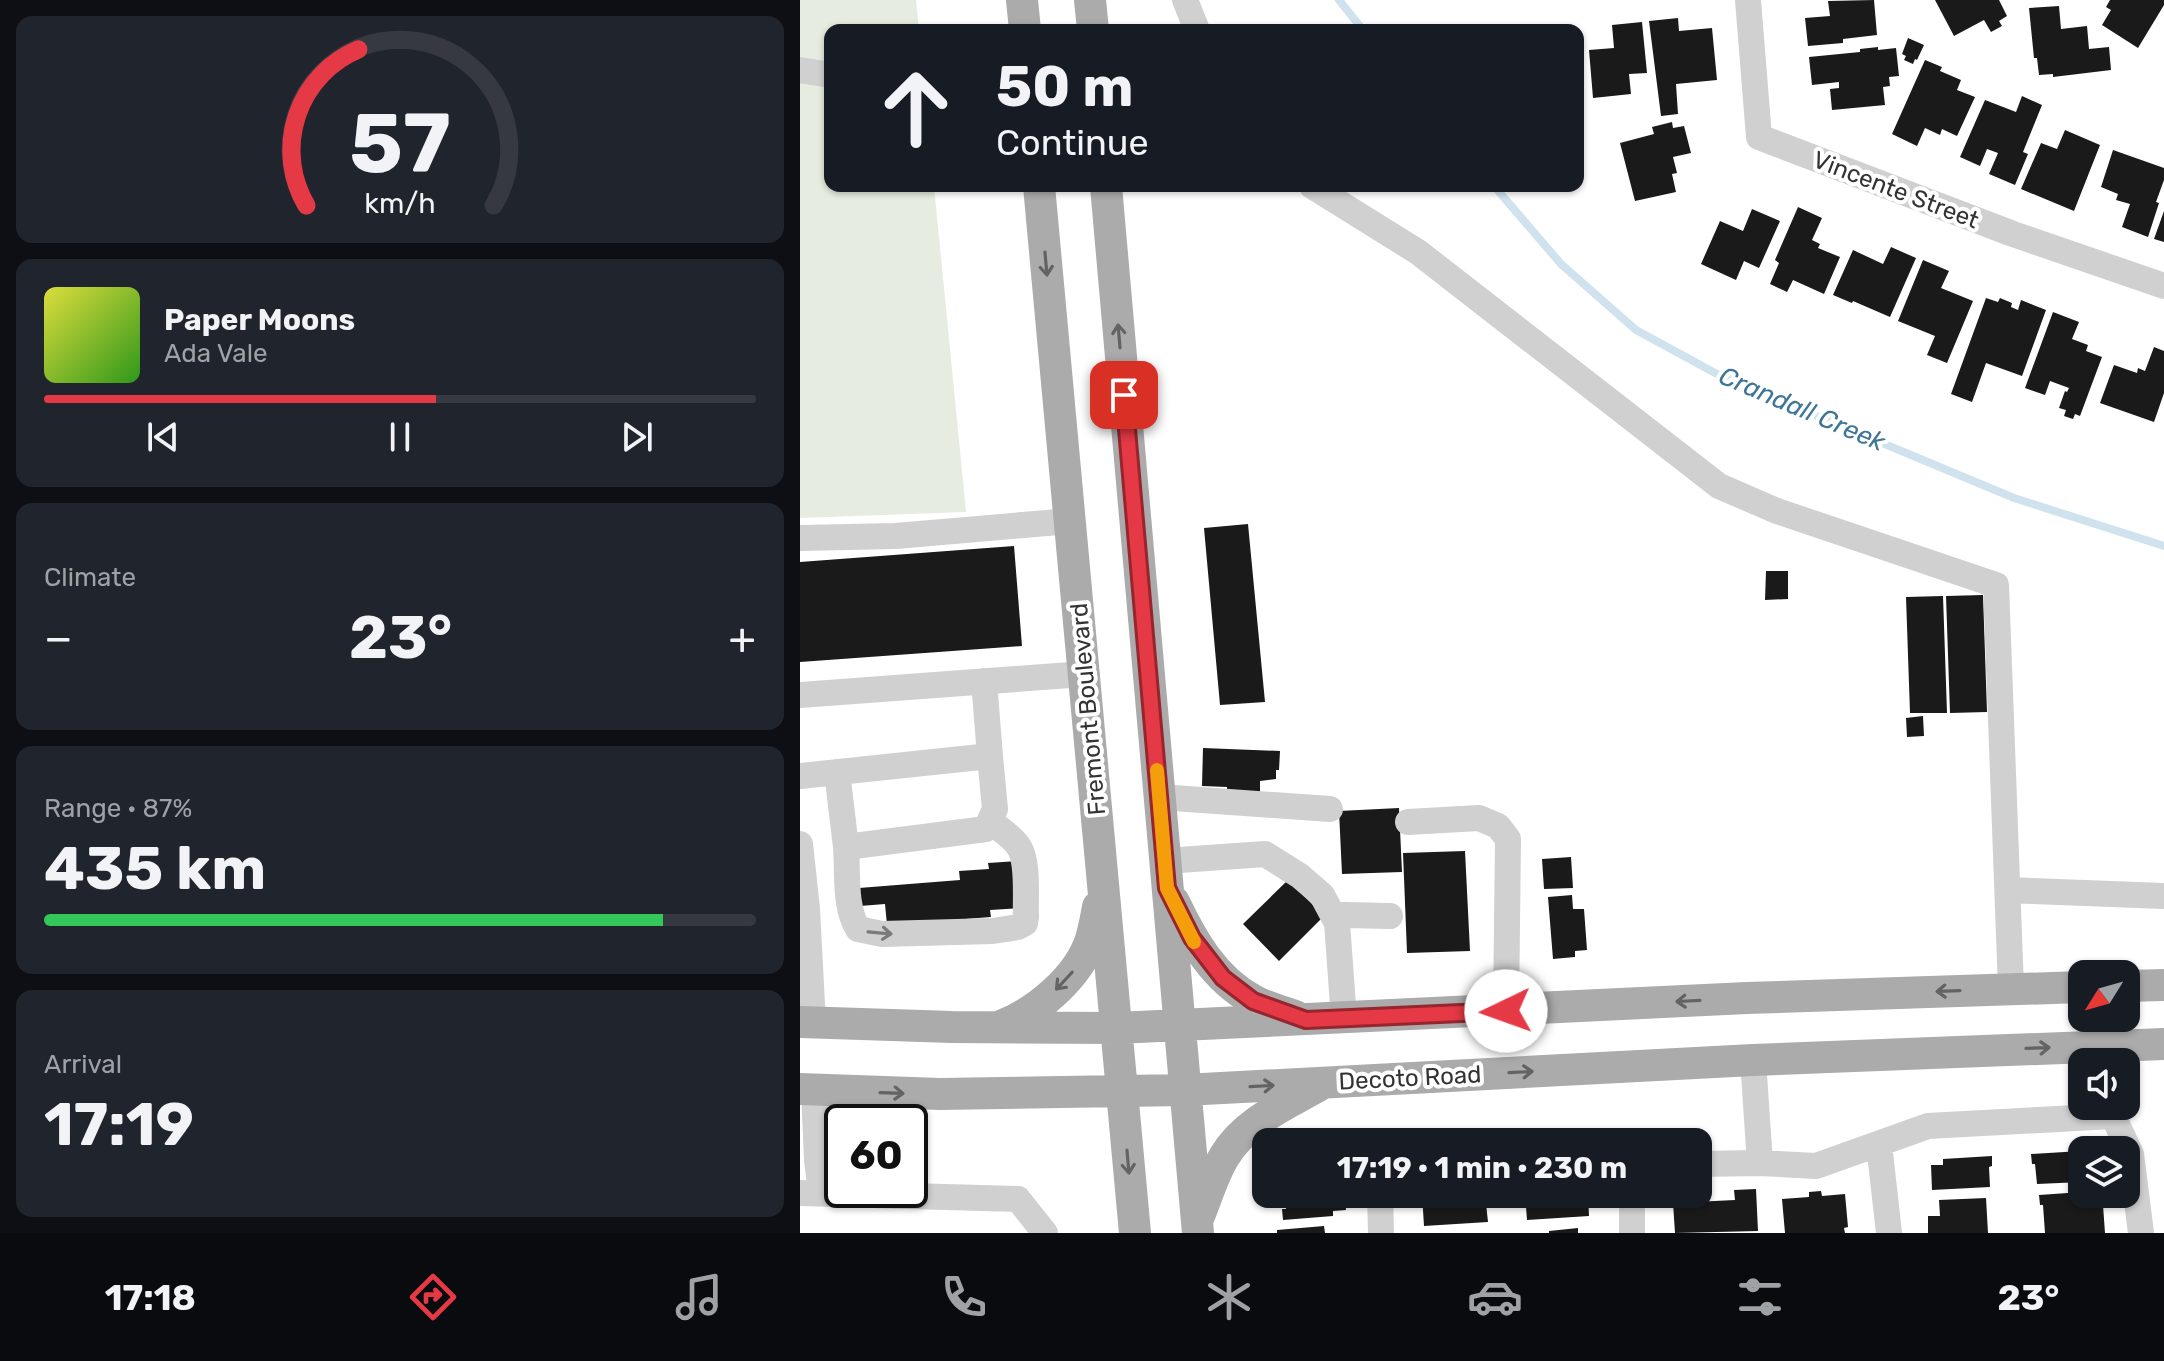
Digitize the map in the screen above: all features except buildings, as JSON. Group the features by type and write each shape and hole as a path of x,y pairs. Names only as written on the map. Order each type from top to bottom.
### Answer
{"main road":[{"path":"1022,0 1024,24"},
{"path":"1090,0 1092,24"},
{"name":"Fremont Boulevard","path":"1040,192 1135,1233"},
{"path":"1107,192 1197,1228"},
{"path":"1166,875 1192,938 1223,978 1253,1001 1306,1020"},
{"path":"996,1028 1038,1007 1075,969 1091,941 1104,885"},
{"path":"2140,986 2164,985"},
{"path":"806,1023 1117,1028 1747,998 2068,987"},
{"name":"Decoto Road","path":"807,1089 940,1094 1184,1090 1753,1060 2164,1044"},
{"path":"1197,1228 1223,1157 1235,1141 1251,1127 1324,1082"}],"street":[{"path":"1185,0 1195,24"},
{"name":"Vincente Street","path":"1748,0 1759,137 2013,234 2164,286"},
{"path":"800,70 824,74"},
{"path":"1322,192 1418,252 1719,486 1777,511 1996,585 2011,989"},
{"path":"800,538 896,536 1070,521"},
{"path":"800,695 1084,674"},
{"path":"846,847 986,829 995,809 984,681"},
{"path":"800,776 990,756"},
{"path":"837,772 850,905 858,929 882,934 993,931 1025,923 1021,850 990,821"},
{"path":"1159,797 1330,809"},
{"path":"1408,822 1479,818 1498,826 1508,839 1506,1011"},
{"path":"800,844 806,1023"},
{"path":"1166,875 1265,854 1300,876 1322,895 1337,923 1344,1019"},
{"path":"2008,890 2164,896"},
{"path":"1337,923 1344,915 1390,916"},
{"path":"1753,1060 1760,1163"},
{"path":"807,1089 817,1160 810,1193 1018,1199 1045,1233"},
{"path":"1712,1164 1816,1166 1928,1126 2113,1116 2131,1154 2141,1233"},
{"path":"1879,1144 1889,1233"},
{"path":"1380,1208 1381,1233"},
{"path":"1632,1208 1632,1233"}],"shaded area":[{"path":"800,0 916,0 918,24 824,24 824,192 935,192 966,512 800,518"}],"waterway":[{"name":"Crandall Creek","path":"1339,0 1358,24"},
{"name":"Crandall Creek","path":"1499,192 1561,264 1636,330 1717,374 2014,498 2164,546"}],"slow traffic":[{"path":"1157,770 1167,888 1194,942"}],"route":[{"path":"1124,395 1167,888 1192,938 1223,978 1253,1001 1306,1020 1506,1011"}]}
